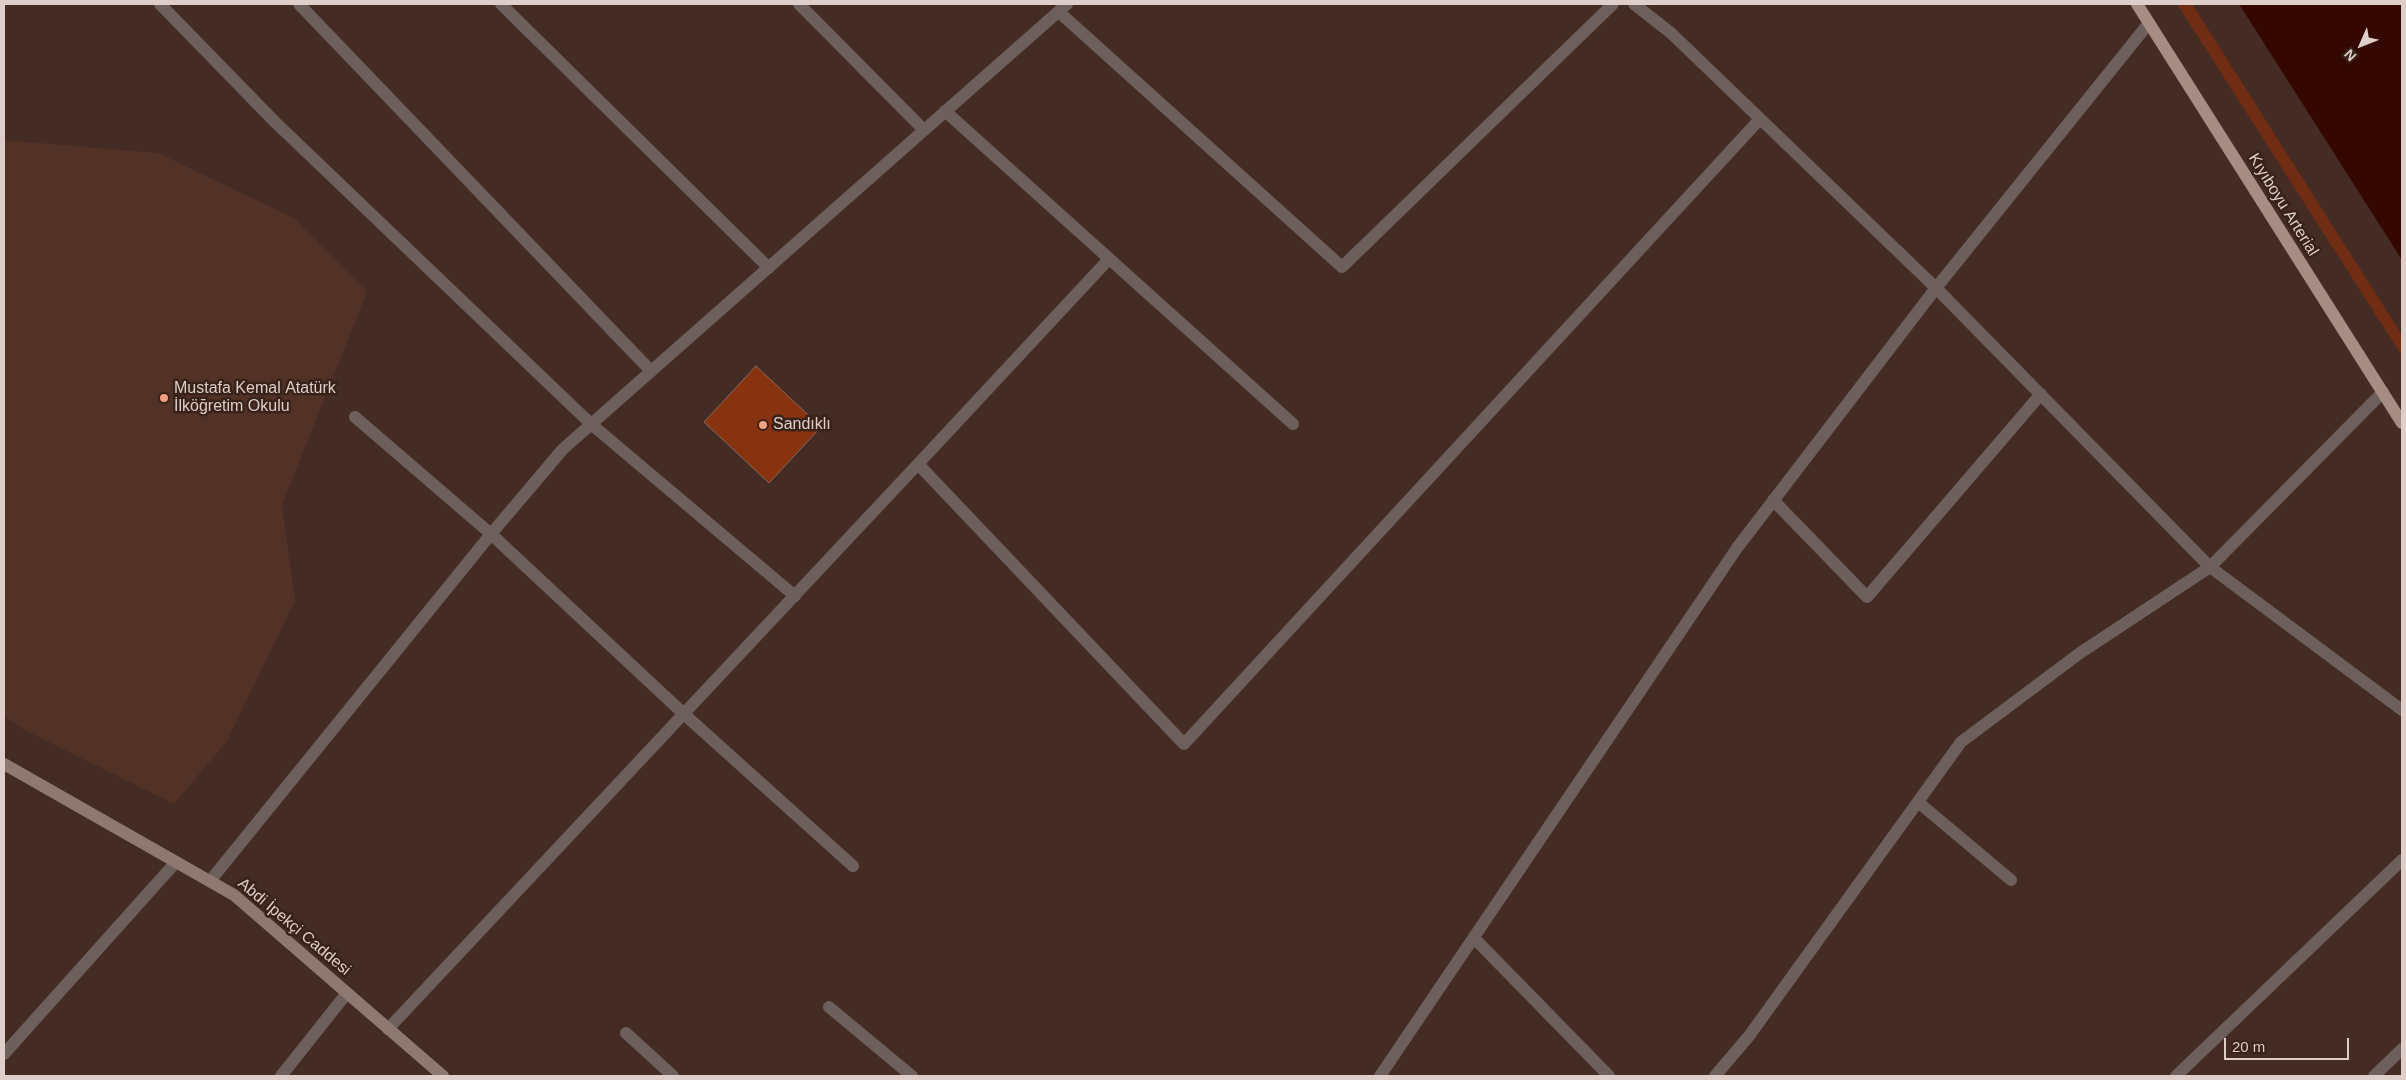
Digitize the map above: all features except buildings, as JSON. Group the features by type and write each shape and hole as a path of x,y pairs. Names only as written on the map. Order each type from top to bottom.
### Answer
{"main road":[{"name":"Kıyıboyu Arterial","path":"2137,4 2402,423"},
{"name":"Abdi İpekçi Caddesi","path":"5,768 234,895 443,1076"}],"street":[{"path":"160,4 275,122 591,424 794,596"},
{"path":"299,4 651,371"},
{"path":"500,4 769,268"},
{"path":"799,4 924,130"},
{"path":"210,881 491,534 563,449 1063,8 1342,267 1613,4"},
{"path":"1634,4 1671,33 1936,288 2210,567 2402,710"},
{"path":"1380,1076 1732,556 1936,288 2149,23"},
{"path":"945,111 1293,424"},
{"path":"918,464 1184,744 1760,119"},
{"path":"388,1029 685,715 1109,259"},
{"path":"1715,1076 1749,1036 1961,742 2080,653 2210,567 2383,392"},
{"path":"1773,500 1867,597 2040,394"},
{"path":"355,417 491,534 685,715 853,866"},
{"path":"1918,802 2011,880"},
{"path":"2176,1076 2402,860"},
{"path":"4,1054 176,862"},
{"path":"1474,938 1609,1076"},
{"path":"281,1076 348,993"},
{"path":"830,1007 912,1076"},
{"path":"626,1033 673,1076"},
{"path":"2374,1076 2402,1049"}],"shaded area":[{"path":"2177,4 2192,4 2402,335 2402,356"},
{"path":"2239,4 2402,4 2402,260"},
{"name":"Mustafa Kemal Atatürk İlköğretim Okulu","path":"4,140 158,153 294,218 367,292 282,505 295,601 227,741 174,804 26,731 4,716"}],"place":[{"name":"Mustafa Kemal Atatürk İlköğretim Okulu","path":"164,398"},
{"name":"Sandıklı","path":"763,425"}]}
